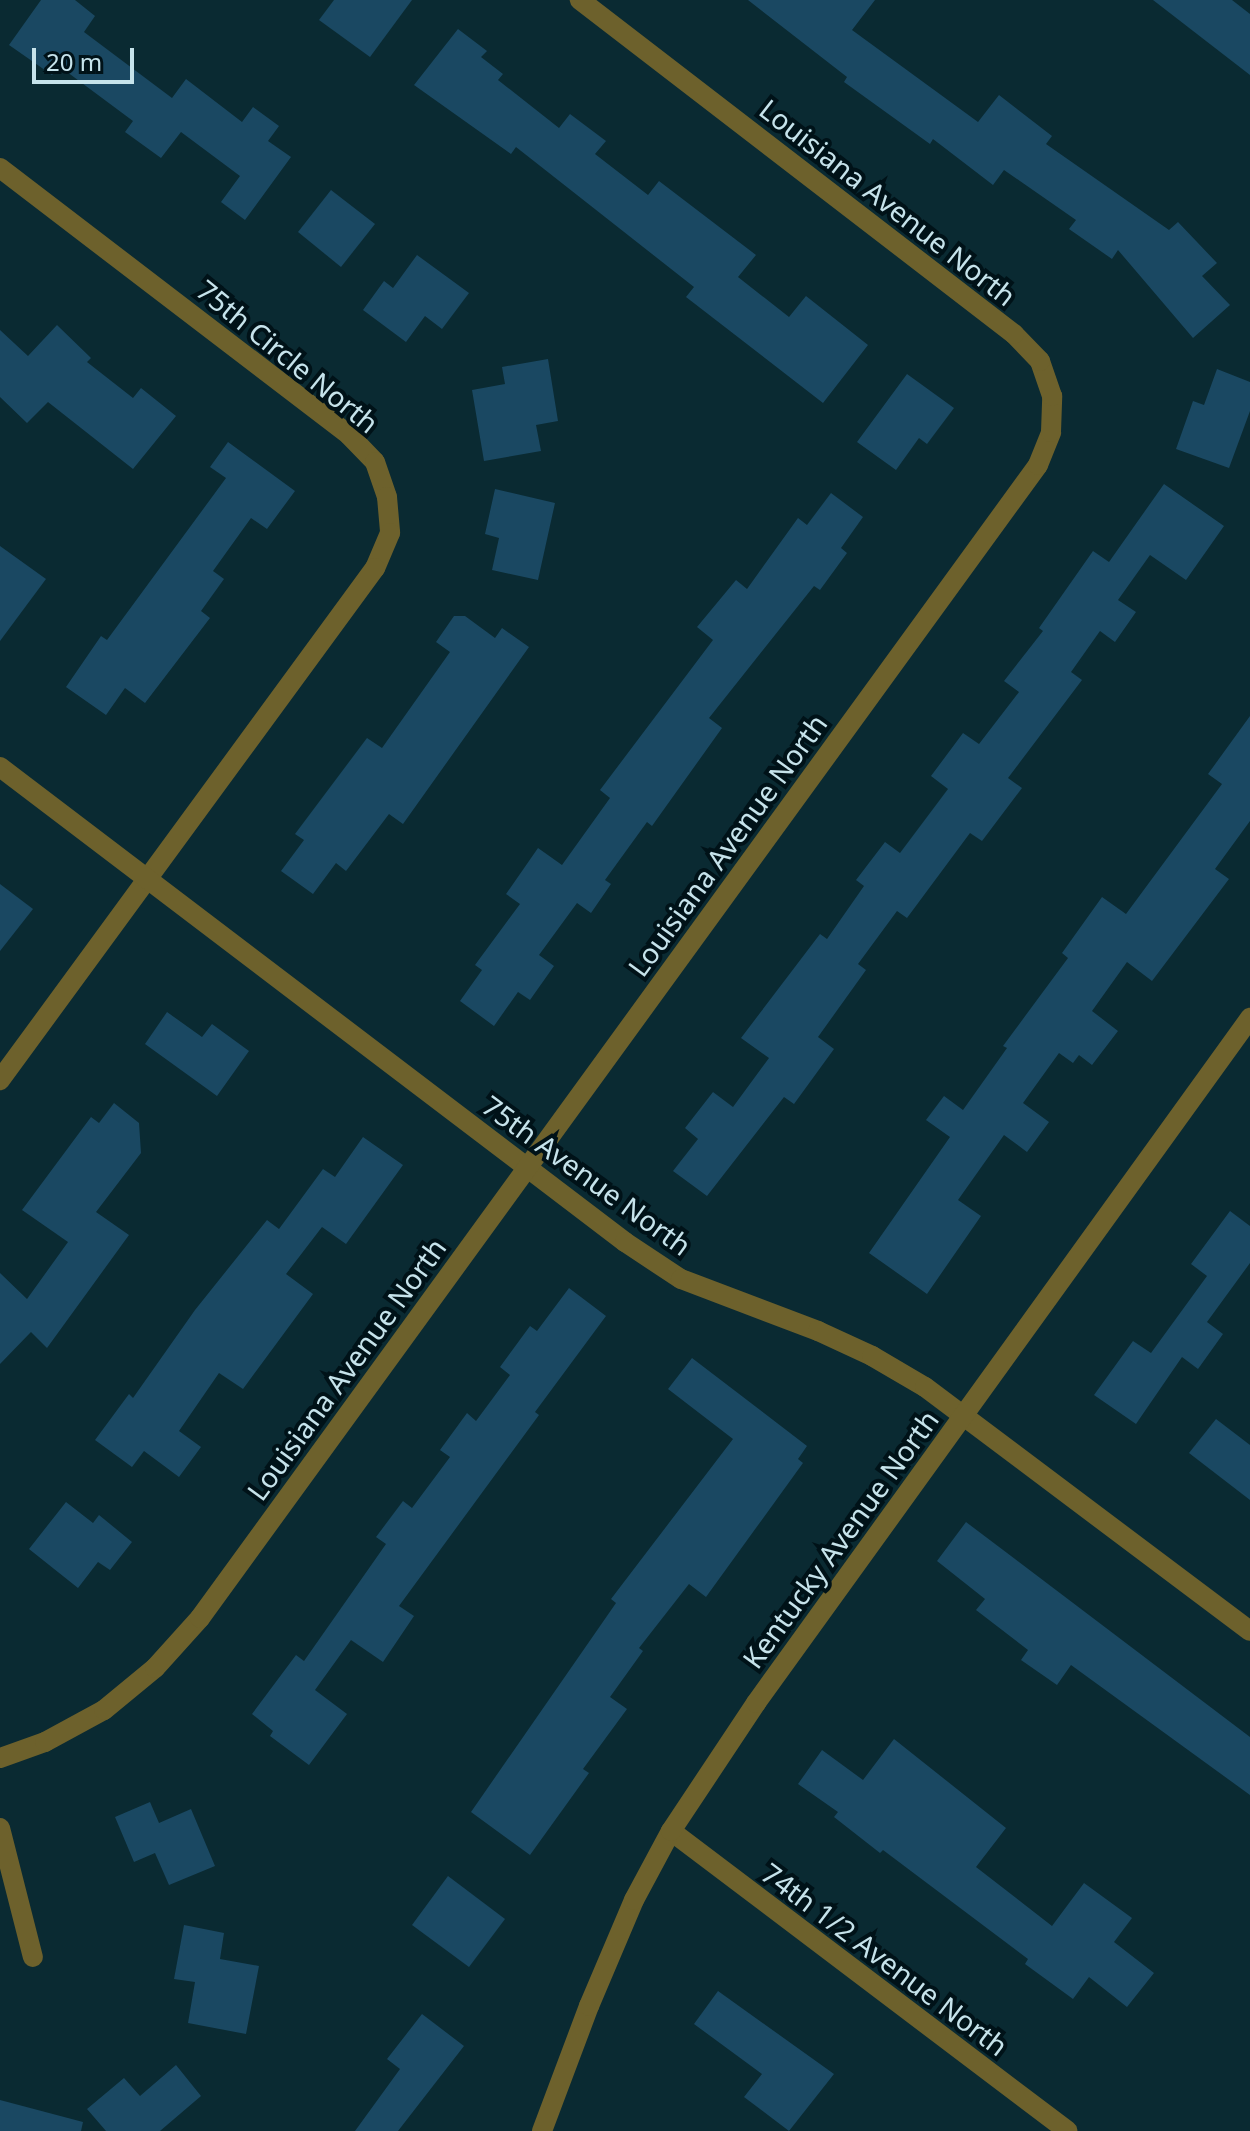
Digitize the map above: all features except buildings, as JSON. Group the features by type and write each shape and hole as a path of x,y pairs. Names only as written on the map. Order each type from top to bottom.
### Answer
{"street":[{"name":"Louisiana Avenue North","path":"0,1758 45,1742 104,1710 155,1668 200,1618 1038,465 1051,432 1052,396 1040,361 1014,334 580,0"},
{"name":"75th Circle North","path":"0,168 349,435 375,462 387,497 390,533 375,568 0,1080"},
{"name":"75th Avenue North","path":"0,767 625,1242 681,1279 818,1331 872,1356 965,1415 1250,1631"},
{"name":"Kentucky Avenue North","path":"542,2131 594,1992 634,1900 671,1831 756,1703 1250,1018"},
{"path":"0,1828 33,1957"},
{"name":"74th 1/2 Avenue North","path":"671,1831 1067,2131"}]}
